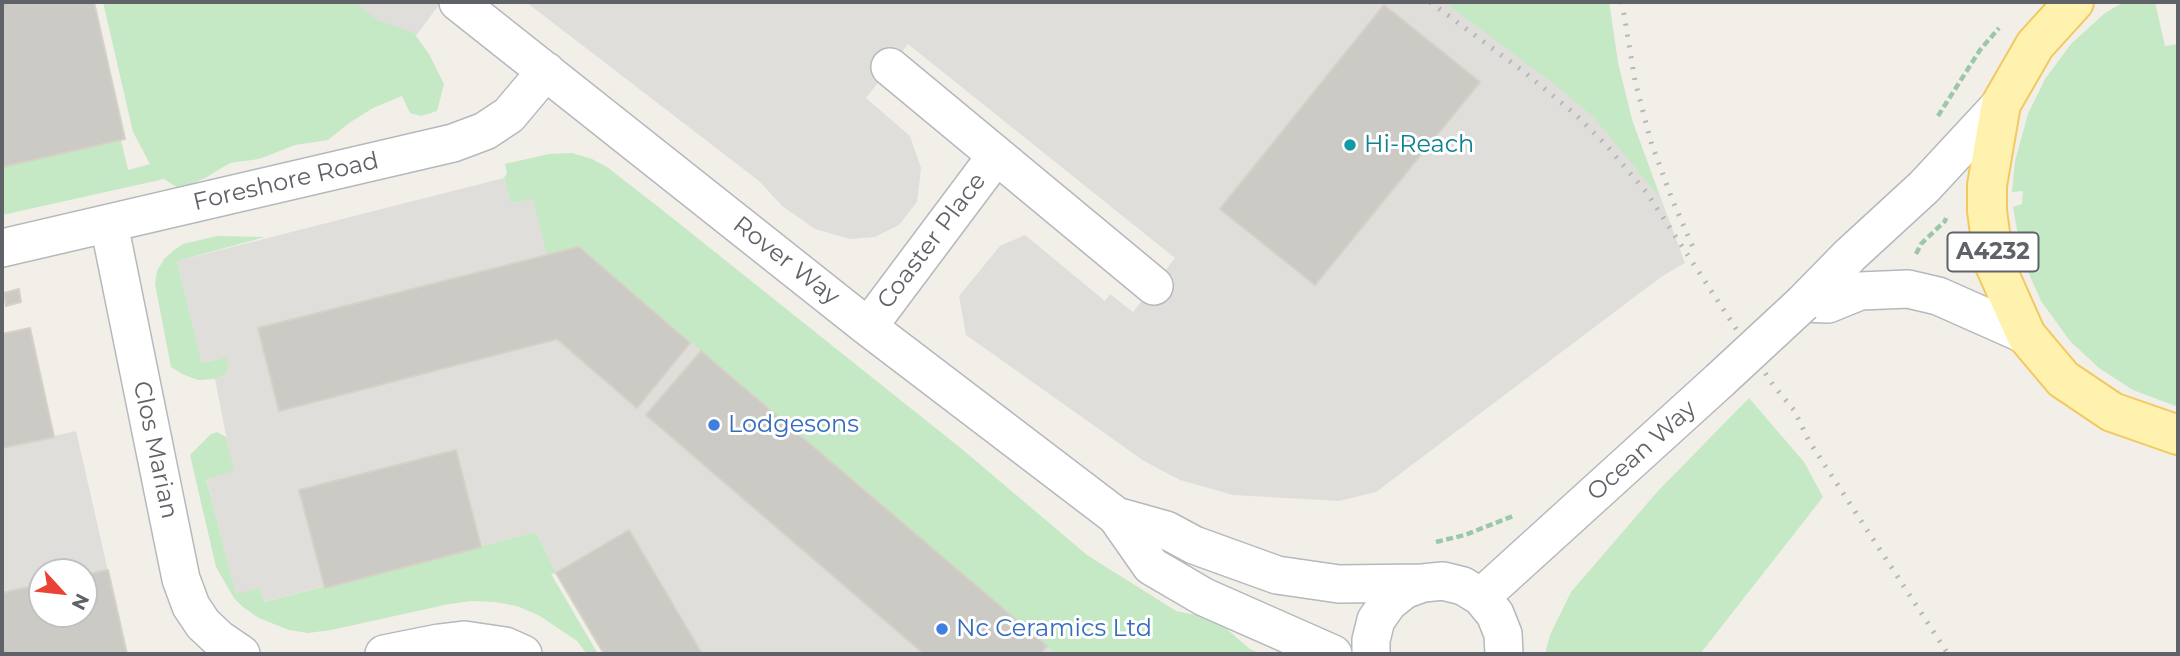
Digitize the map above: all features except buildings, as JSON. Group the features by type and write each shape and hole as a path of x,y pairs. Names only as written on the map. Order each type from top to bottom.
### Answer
{"main road":[{"name":"A4232","path":"2074,2 2035,45 2001,104 1987,186 1987,211 1994,263 2026,335 2063,379 2112,412 2178,435"}],"street":[{"name":"Rover Way","path":"458,2 869,327 1116,516 1151,566 1204,597 1333,654"},
{"name":"Coaster Place","path":"890,67 1154,286"},
{"name":"Foreshore Road","path":"2,248 453,143 485,131 509,114 546,71"},
{"name":"Ocean Way","path":"1480,597 1803,303 1850,255 1924,187 2001,104"},
{"name":"Coaster Place","path":"869,327 996,156"},
{"name":"Clos Marian","path":"109,224 181,579 191,606 203,624 241,654"},
{"path":"1803,303 1828,304 1860,290 1908,289 1938,296 2026,335"},
{"name":"Rover Way","path":"1116,516 1166,530 1194,545 1278,575 1339,584 1443,581 1463,586 1480,597"},
{"path":"1371,654 1376,620 1388,603 1404,590 1423,583"},
{"path":"1480,597 1494,614 1503,634 1504,654"},
{"path":"384,654 464,640 505,646 523,654"}],"path":[{"path":"1934,123 1980,50 2004,22"},
{"path":"1914,260 1921,244 1945,221 1946,212"},
{"path":"1433,543 1465,536 1524,512"}],"shaded area":[{"path":"316,2 441,2 393,67"},
{"path":"526,2 1609,2 1618,63 1632,120 1685,263 1661,277 1376,492 1339,501 1233,495 1180,480 1144,461 966,335 959,296 1000,246 1025,235 1105,301 1110,294 1133,312 1175,258 908,44 866,98 910,136 921,168 917,202 899,225 875,237 850,239 815,229 782,206 759,181"},
{"path":"504,178 511,203 533,198 547,254 579,247 1056,654 604,654 556,573 536,532 263,602 259,588 236,595 206,478 233,471 215,379 225,375 227,357 202,363 177,261"},
{"path":"30,328 54,436 76,431 127,654 2,654 2,335"}],"green space":[{"path":"103,2 354,2 377,20 414,33 429,54 444,84 437,111 421,116 410,113 402,96 373,108 328,140 295,145 259,159 230,163 180,189 164,179 2,215 2,167 121,140 128,170 150,164 133,132"},
{"path":"1444,2 1609,2 1618,63 1632,120 1660,198 1594,117"},
{"path":"2124,2 2155,2 2165,46 2178,44 2178,407 2133,390 2099,368 2070,341 2041,301 2022,258 2013,207 2022,204 2023,191 2012,192 2015,161 2028,114 2045,79 2071,44 2105,13"},
{"path":"572,153 607,167 661,209 963,450 1087,555 1176,611 1215,619 1250,649 1261,654 1056,654 579,247 547,255 533,199 511,203 504,178 507,174 505,164 549,154"},
{"path":"217,236 265,237 177,261 202,363 227,357 225,375 215,379 198,380 171,367 155,284 157,271 173,251 183,244"},
{"path":"1749,398 1804,462 1823,497 1700,654 1545,654 1550,635 1571,592 1658,491"},
{"path":"217,432 226,437 234,471 206,479 236,594 259,588 264,602 536,532 556,573 551,574 598,654 587,654 577,641 540,616 517,606 495,602 449,604 308,633 289,630 259,618 234,598 216,567 190,455 211,434"}],"railway":[{"path":"1430,2 1523,71 1575,114 1647,193 1773,385 1794,410 1809,441 1948,654"},
{"path":"1622,2 1635,81 1651,142 1695,252"}],"place":[{"name":"Hi-Reach","path":"1350,145"},
{"name":"Lodgesons","path":"714,425"},
{"name":"Nc Ceramics Ltd","path":"942,629"}]}
